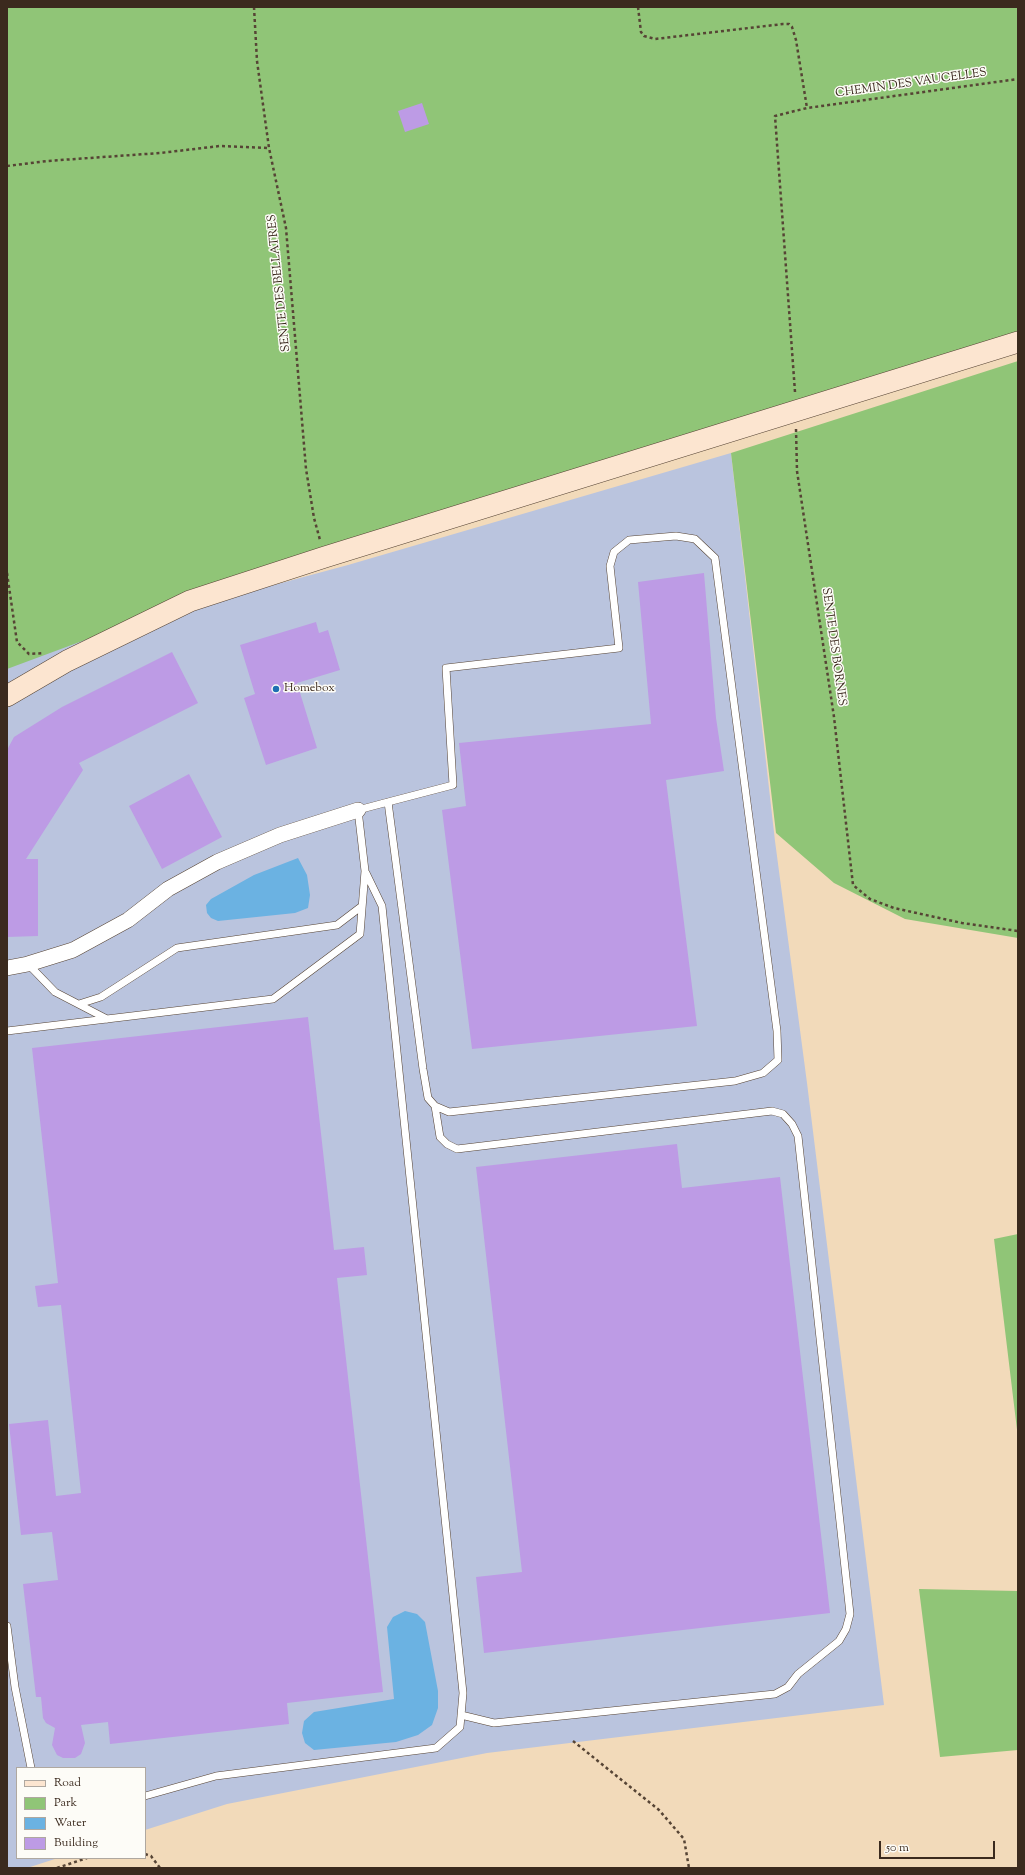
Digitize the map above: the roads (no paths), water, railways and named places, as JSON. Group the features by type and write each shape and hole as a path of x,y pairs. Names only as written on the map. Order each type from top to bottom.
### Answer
{"street":[{"path":"7,696 67,661 190,601 325,557 1018,342"},
{"path":"7,681 67,661"},
{"path":"7,968 28,964 73,950 128,920 168,889 217,862 280,835 358,810"}],"lane":[{"path":"7,1031 273,998 360,934 365,871 358,810 388,802 453,785 446,668 619,648 610,566 614,552 629,540 676,536 695,539 715,558 778,1032 778,1060 763,1072 735,1081 449,1112 435,1106 428,1098 423,1070 388,802"},
{"path":"146,1796 216,1776 436,1748 460,1727 463,1693 382,906 365,871"},
{"path":"79,1004 101,997 178,948 337,925 362,906"},
{"path":"28,964 55,992 107,1019"},
{"path":"435,1106 440,1137 447,1144 457,1149 772,1111 783,1114 792,1124 798,1136 850,1614 846,1629 839,1640 798,1674 788,1687 775,1694 494,1723 461,1715"},
{"path":"7,1626 15,1688 31,1767"},
{"path":"7,1686 15,1688"}],"water":[{"path":"298,858 307,875 310,895 308,908 295,913 218,921 211,918 207,913 206,905 211,899 254,875"},
{"path":"405,1611 417,1614 425,1622 438,1691 438,1708 432,1725 418,1735 396,1742 314,1750 305,1743 302,1733 304,1721 314,1712 394,1699 387,1627 393,1617"}],"place":[{"name":"Homebox","path":"276,689"}]}
